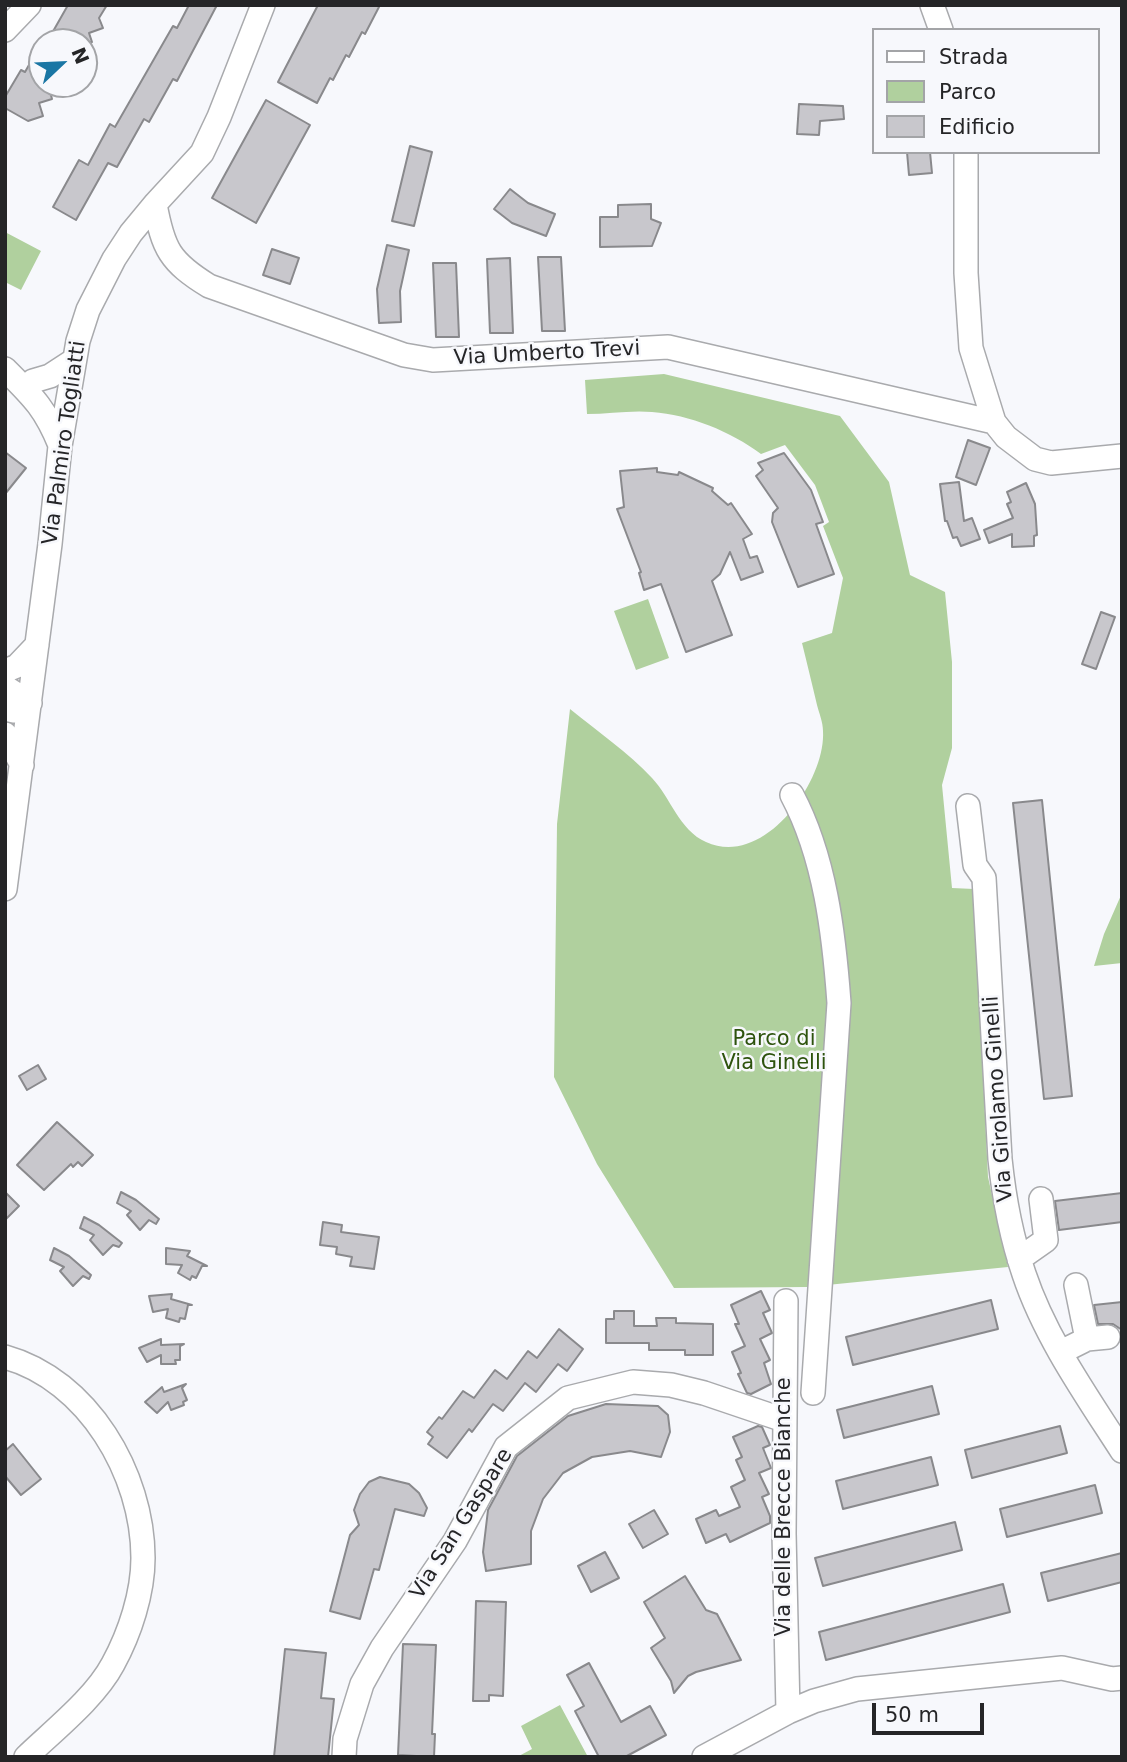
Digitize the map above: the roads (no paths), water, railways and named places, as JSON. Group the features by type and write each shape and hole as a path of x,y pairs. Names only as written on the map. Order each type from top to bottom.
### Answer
{"street":[{"path":"5,30 29,5"},
{"name":"Via Palmiro Togliatti","path":"5,888 73,361 88,310 105,274 131,233 202,153 263,5"},
{"path":"932,5 940,28"},
{"path":"967,154 966,273 971,348 993,422 1006,437 1035,459 1051,463 1122,456"},
{"name":"Via Umberto Trevi","path":"155,204 159,227 170,256 188,274 209,286 404,355 433,360 668,347 993,422"},
{"path":"34,390 73,361"},
{"path":"5,369 34,390 66,405"},
{"path":"34,390 60,446"},
{"path":"5,671 17,666 37,645"},
{"path":"5,687 30,703"},
{"path":"5,709 14,711 30,703"},
{"path":"5,734 22,765"},
{"path":"792,795 802,812 819,868 836,959 838,1003 813,1393"},
{"name":"Via Girolamo Ginelli","path":"968,806 975,865 984,877 1001,1171 1019,1259 1049,1331 1122,1451"},
{"path":"1019,1259 1055,1239 1041,1199"},
{"path":"1061,1352 1097,1338 1076,1285"},
{"name":"Via delle Brecce Bianche","path":"786,1301 784,1420 788,1712"},
{"path":"5,1357 26,1363 66,1390 87,1411 112,1444 134,1496 141,1523 143,1560 129,1633 112,1667 84,1701 26,1757"},
{"name":"Via San Gaspare","path":"344,1757 345,1739 362,1684 382,1648 455,1541 506,1447 568,1398 633,1382 671,1385 704,1393 784,1420"},
{"path":"704,1757 788,1712 814,1701 858,1689 1062,1668 1112,1679 1122,1678"},
{"path":"1090,1674 1122,1692"}],"park label":[{"name":"Parco di Via Ginelli","path":"774,1052"}]}
